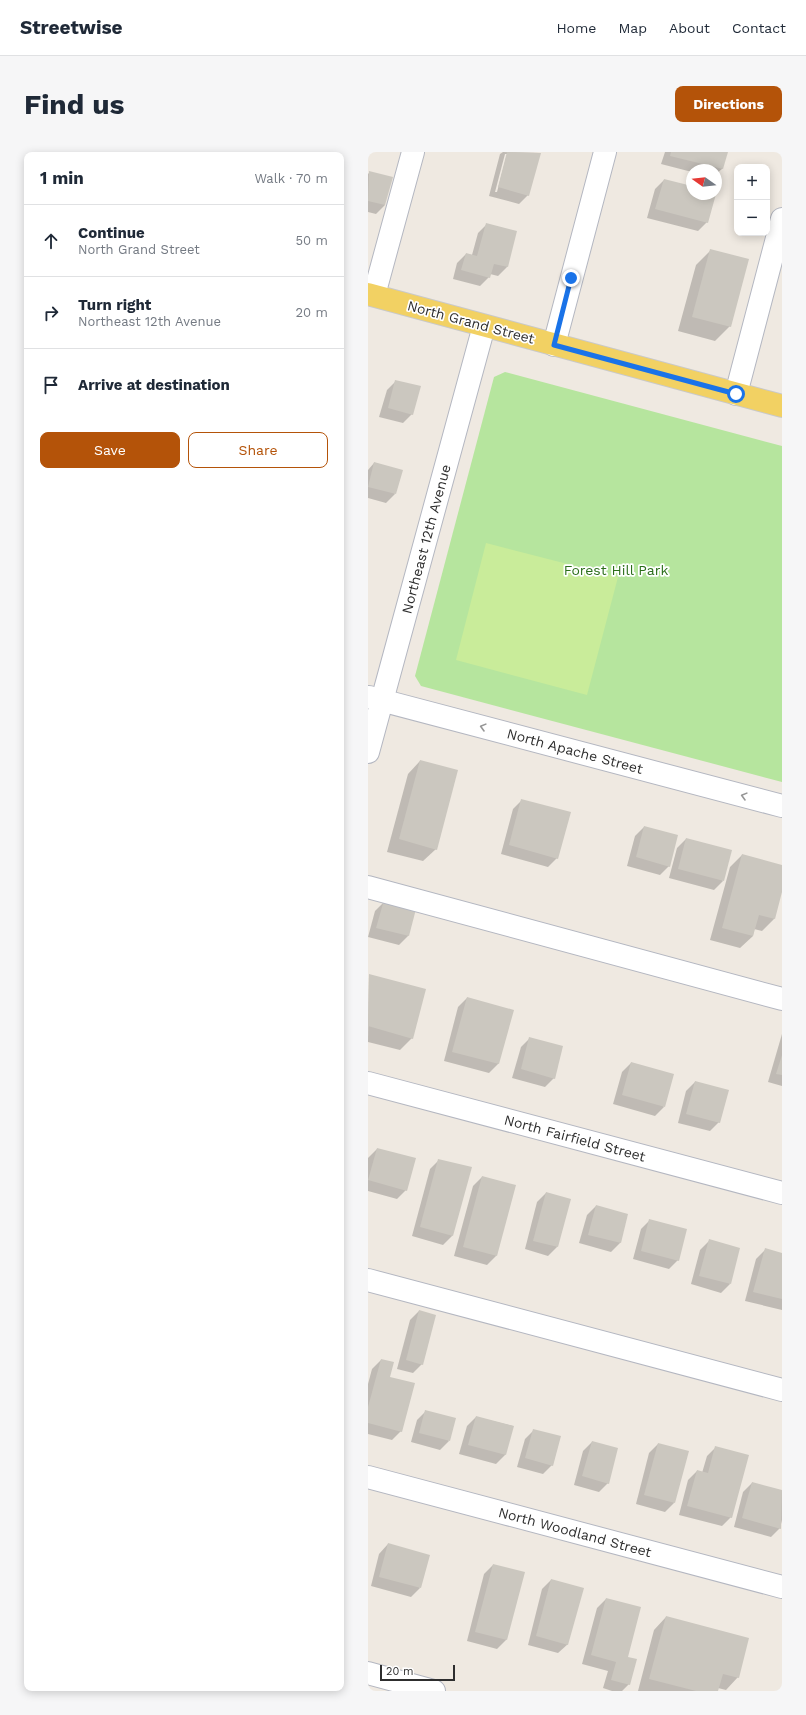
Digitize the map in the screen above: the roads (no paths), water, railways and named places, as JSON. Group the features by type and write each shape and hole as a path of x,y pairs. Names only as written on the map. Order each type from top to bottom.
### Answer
{"main road":[{"name":"North Grand Street","path":"371,295 782,406"}],"street":[{"path":"371,295 413,152"},
{"path":"554,345 605,152"},
{"path":"736,394 782,219"},
{"name":"Northeast 12th Avenue","path":"368,752 375,698 484,326"},
{"name":"North Apache Street","path":"375,698 782,806"},
{"path":"368,887 782,999"},
{"name":"North Fairfield Street","path":"368,1083 782,1193"},
{"path":"368,1280 782,1390"},
{"name":"North Woodland Street","path":"368,1477 782,1587"},
{"path":"368,1673 434,1691"}],"park label":[{"name":"Forest Hill Park","path":"616,570"}]}
